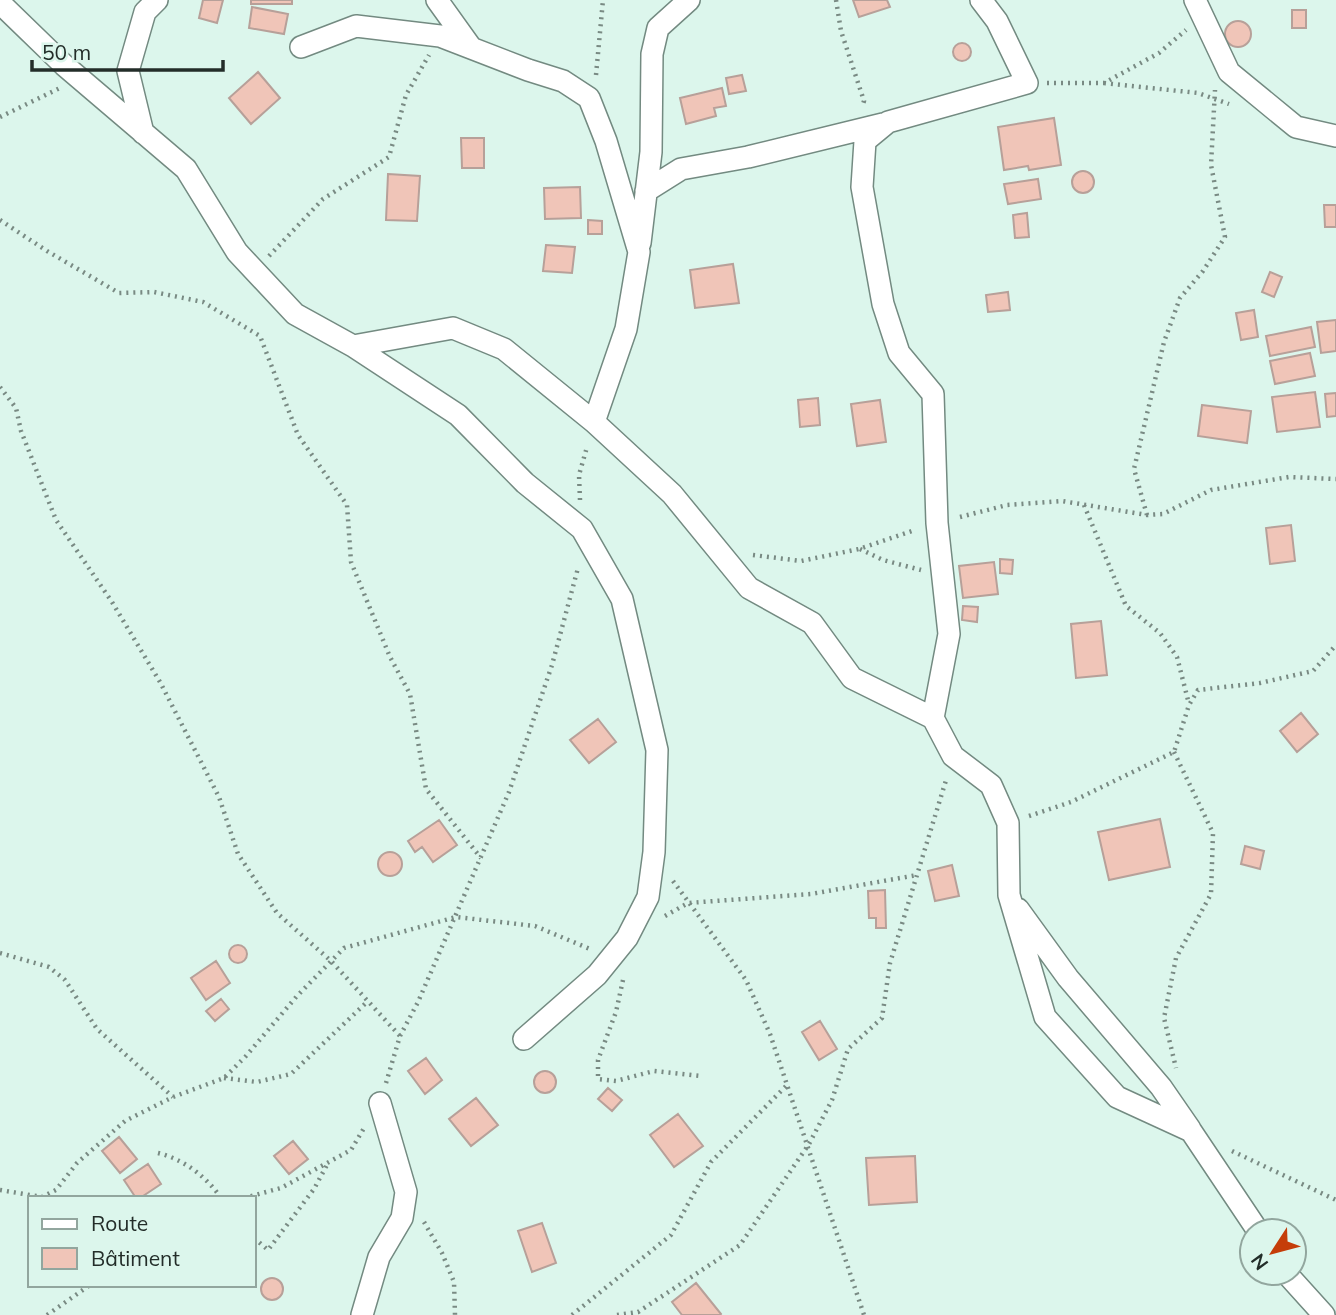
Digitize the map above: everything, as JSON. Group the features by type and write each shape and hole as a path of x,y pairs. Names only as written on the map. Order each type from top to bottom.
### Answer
{"street":[{"path":"144,132 128,71 145,12 157,0"},
{"path":"437,0 470,46"},
{"path":"594,422 626,329 639,252 651,152 652,54 658,28 689,0"},
{"path":"646,191 681,169 748,157 854,131 1027,83 997,21 981,0"},
{"path":"0,3 79,78 186,169 237,252 295,314 353,346 458,415 525,483 582,529 622,599 657,750 654,852 648,897 627,938 597,975 524,1039"},
{"path":"1199,8 1229,72 1296,127 1336,136"},
{"path":"301,47 356,26 440,36 563,81 589,98 606,141 639,252"},
{"path":"888,122 865,141 862,187 883,304 899,353 933,394 937,523 949,634 933,718"},
{"path":"353,346 453,328 504,349 594,422 672,494 750,588 812,623 852,678 933,718 954,756 991,785 1008,823 1009,895 1045,1017 1117,1097 1191,1131"},
{"path":"1009,895 1068,978 1161,1087 1249,1217"},
{"path":"362,1315 379,1257 401,1218 407,1192 380,1103"},
{"path":"1299,1287 1325,1315"}],"path":[{"path":"589,98 595,87 603,0"},
{"path":"835,0 841,31 864,101 854,131"},
{"path":"1104,83 1159,53 1199,8"},
{"path":"256,272 323,199 389,157 406,95 440,36"},
{"path":"0,117 79,78"},
{"path":"1027,83 1104,83 1198,93 1238,107"},
{"path":"1147,515 1134,469 1164,342 1180,298 1203,271 1225,237 1211,165 1215,86"},
{"path":"0,220 119,293 154,292 203,302 260,336 298,435 347,505 351,562 390,657 410,694 426,789 481,859"},
{"path":"0,387 16,408 21,431 56,520 112,602 160,682 219,797 238,854 277,913 331,961 400,1036"},
{"path":"251,1196 281,1188 351,1150 380,1103 400,1036 456,917 509,792 551,665 578,573 582,529 579,475 594,422"},
{"path":"718,551 801,561 859,549 937,523 1007,505 1062,501 1147,515 1163,514 1211,489 1289,477 1336,479"},
{"path":"1084,505 1126,606 1160,633 1177,657 1189,705"},
{"path":"859,549 883,560 943,575"},
{"path":"1176,1069 1164,1018 1176,958 1211,894 1213,833 1174,752 1189,705 1198,690 1260,683 1313,671 1336,645"},
{"path":"1008,823 1071,802 1174,752"},
{"path":"617,1315 638,1312 740,1245 808,1144 832,1100 848,1049 882,1018 890,963 954,756"},
{"path":"654,852 688,903 746,980 788,1084 864,1315"},
{"path":"664,917 688,903 811,894 917,875"},
{"path":"44,1196 56,1191 77,1163 125,1121 173,1097 223,1078 344,948 456,917 535,926 590,949 627,938 625,973 598,1060 598,1079 616,1081 654,1071 700,1076"},
{"path":"0,953 48,967 65,980 97,1029 173,1097"},
{"path":"223,1078 257,1082 291,1074 368,1001"},
{"path":"572,1315 671,1235 711,1162 788,1084"},
{"path":"1191,1131 1336,1200"},
{"path":"158,1153 176,1157 212,1185 220,1196"},
{"path":"256,1240 268,1250 328,1163"},
{"path":"0,1190 36,1196"},
{"path":"407,1192 442,1253 454,1282 455,1315"},
{"path":"47,1315 87,1287"}],"building":[{"path":"203,0 223,0 217,23 199,18"},
{"path":"251,0 292,0 292,4 251,4"},
{"path":"853,0 887,0 890,7 859,17"},
{"path":"252,7 288,14 284,34 249,28"},
{"path":"1292,10 1306,10 1306,28 1292,28"},
{"path":"1238,21 1247,25 1251,34 1247,43 1238,47 1229,43 1225,34 1229,25"},
{"path":"962,43 968,46 971,52 968,58 962,61 956,58 953,52 956,46"},
{"path":"258,72 280,98 251,124 229,98"},
{"path":"742,75 746,91 729,94 726,78"},
{"path":"722,88 726,106 714,108 716,116 686,124 680,98"},
{"path":"1054,118 1061,165 1029,170 1028,166 1004,170 998,127"},
{"path":"461,138 484,138 484,168 462,168"},
{"path":"1083,171 1091,174 1094,182 1091,190 1083,193 1075,190 1072,182 1075,174"},
{"path":"388,174 420,176 417,221 386,220"},
{"path":"1038,179 1041,199 1008,204 1004,184"},
{"path":"580,187 581,218 545,219 544,188"},
{"path":"1324,205 1336,205 1336,227 1325,227"},
{"path":"1027,213 1029,237 1015,238 1013,215"},
{"path":"588,220 602,221 602,234 588,234"},
{"path":"546,245 575,247 572,273 543,271"},
{"path":"733,264 739,303 695,308 690,270"},
{"path":"1270,272 1282,277 1274,297 1262,292"},
{"path":"1008,292 1010,310 988,312 986,295"},
{"path":"1254,310 1258,337 1241,340 1236,313"},
{"path":"1336,320 1336,351 1321,353 1317,322"},
{"path":"1311,327 1315,347 1270,356 1266,336"},
{"path":"1310,353 1315,376 1275,384 1270,361"},
{"path":"1315,392 1320,427 1277,432 1272,397"},
{"path":"1336,393 1336,416 1327,417 1325,394"},
{"path":"818,398 820,425 800,427 798,400"},
{"path":"880,400 886,442 857,446 851,404"},
{"path":"1202,405 1251,411 1247,443 1198,436"},
{"path":"1291,525 1295,561 1270,564 1266,528"},
{"path":"1000,559 1013,560 1012,574 1000,573"},
{"path":"994,562 998,594 963,598 959,566"},
{"path":"963,606 978,607 977,622 962,620"},
{"path":"1101,621 1107,675 1076,678 1071,624"},
{"path":"1301,713 1318,734 1297,752 1280,731"},
{"path":"598,719 616,742 589,763 570,740"},
{"path":"1160,819 1170,867 1109,880 1098,832"},
{"path":"439,820 457,845 433,862 422,847 415,852 408,841"},
{"path":"1245,846 1264,851 1260,869 1241,864"},
{"path":"390,852 398,856 402,864 398,872 390,876 382,872 378,864 382,856"},
{"path":"952,865 959,896 935,901 928,871"},
{"path":"885,890 886,928 876,928 876,918 869,918 868,891"},
{"path":"238,945 244,948 247,954 244,960 238,963 232,960 229,954 232,948"},
{"path":"216,961 230,983 206,1000 191,978"},
{"path":"221,999 229,1009 215,1021 206,1011"},
{"path":"820,1021 837,1049 819,1060 802,1032"},
{"path":"426,1058 442,1080 425,1094 408,1071"},
{"path":"545,1071 553,1074 556,1082 553,1090 545,1093 537,1090 534,1082 537,1074"},
{"path":"608,1088 622,1100 612,1111 598,1099"},
{"path":"476,1098 498,1125 471,1146 449,1119"},
{"path":"678,1114 703,1146 674,1167 650,1135"},
{"path":"119,1137 137,1159 120,1173 102,1151"},
{"path":"293,1141 308,1159 289,1174 274,1156"},
{"path":"915,1156 917,1202 869,1205 866,1158"},
{"path":"148,1164 161,1184 143,1196 135,1196 124,1180"},
{"path":"542,1223 556,1263 532,1272 518,1231"},
{"path":"272,1278 282,1285 283,1289 276,1299 272,1300 262,1293 261,1289 268,1279"},
{"path":"696,1283 720,1315 682,1315 672,1302"}]}
